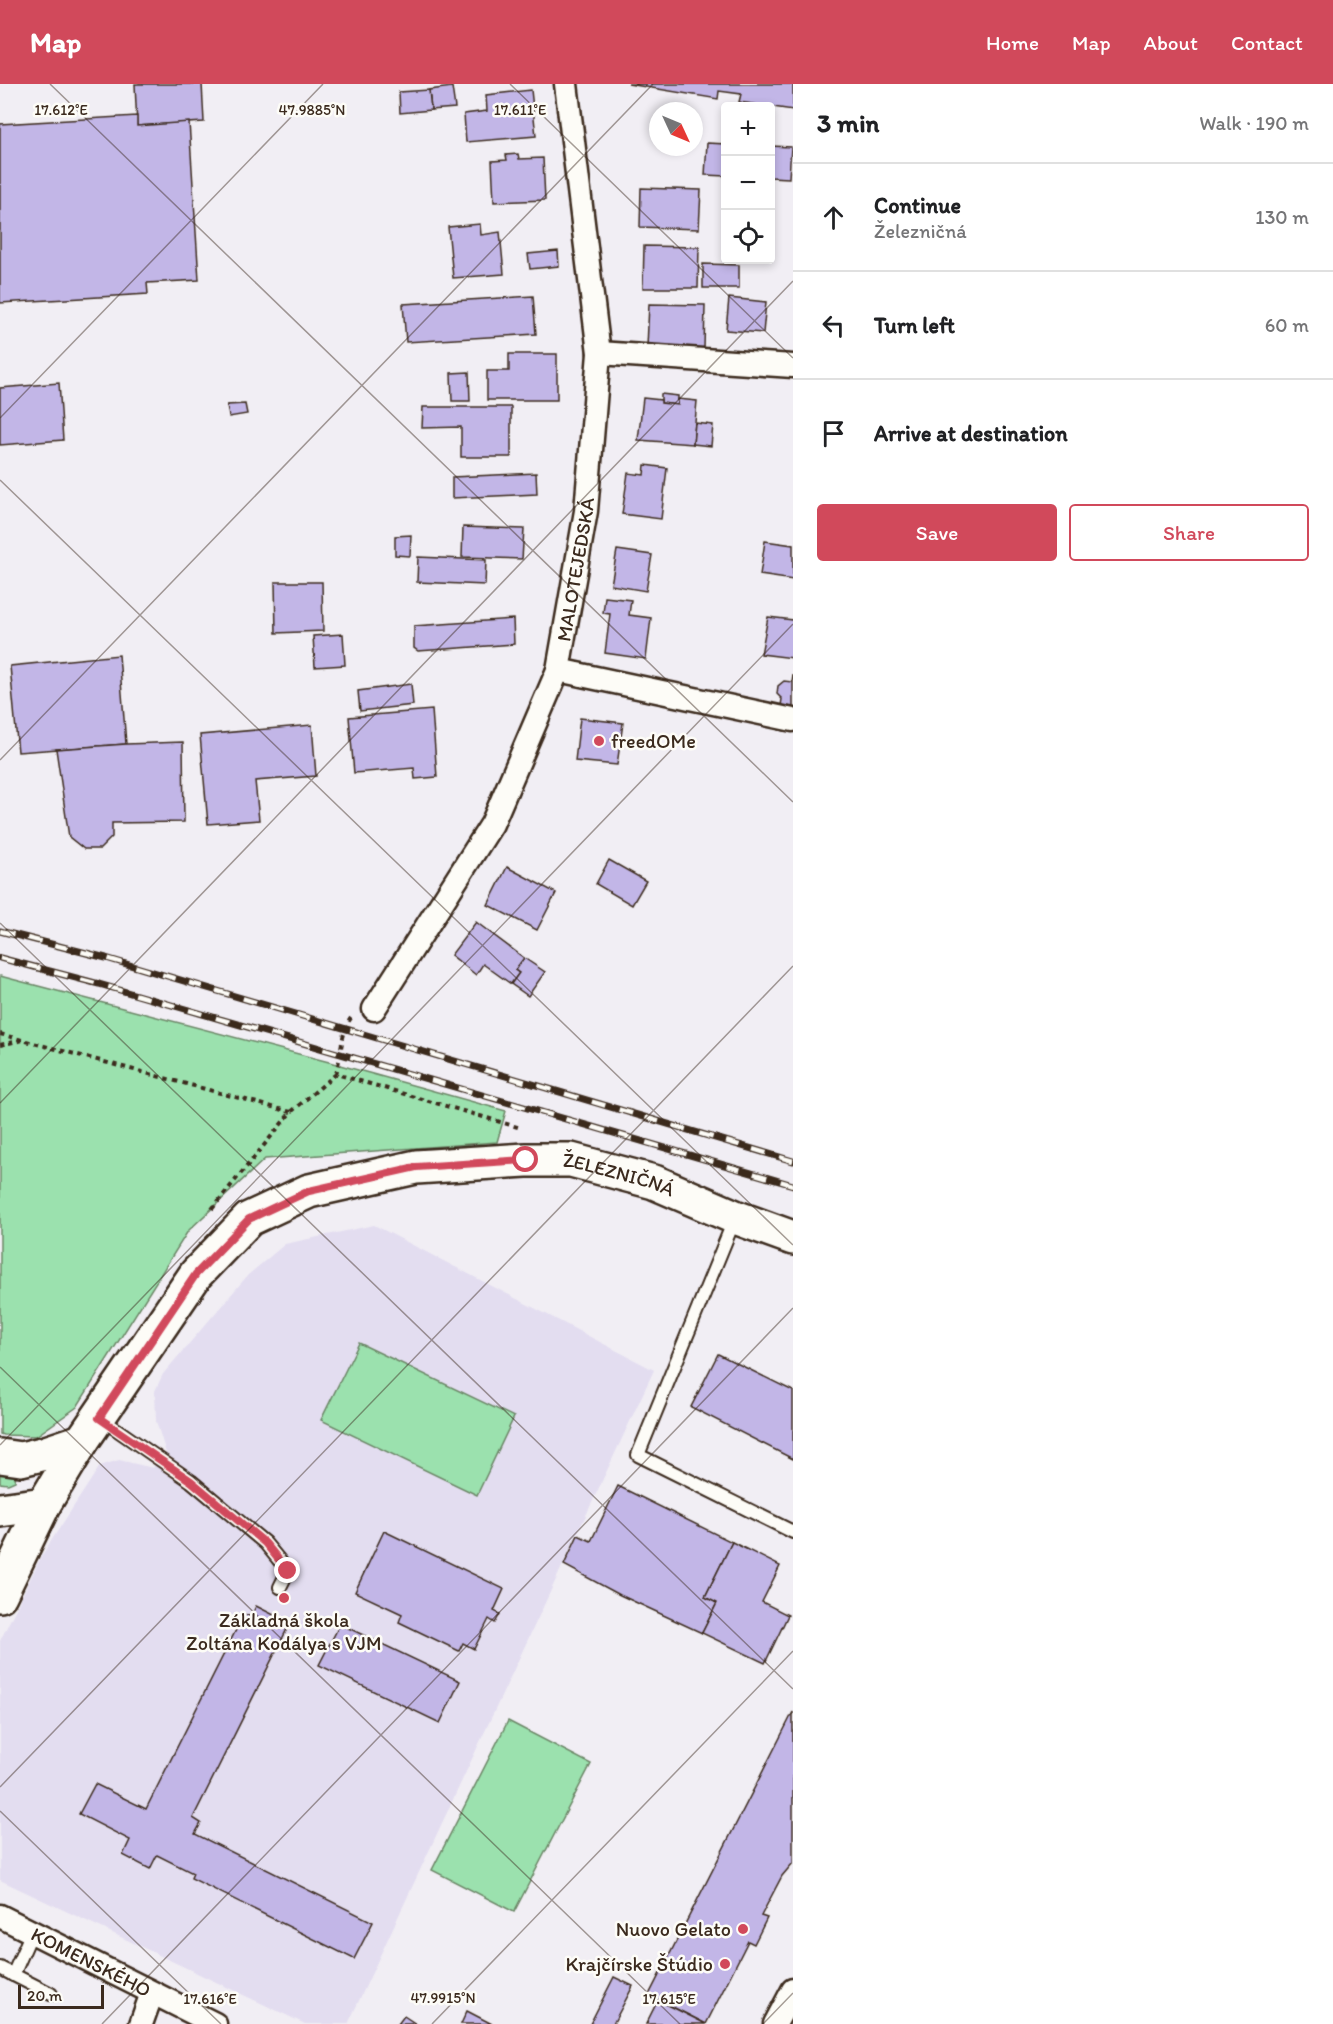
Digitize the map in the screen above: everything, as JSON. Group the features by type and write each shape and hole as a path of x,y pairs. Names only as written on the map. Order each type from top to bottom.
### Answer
{"street":[{"name":"MALOTEJEDSKÁ","path":"365,1011 492,824 558,670 586,511 599,353 566,84"},
{"path":"599,353 793,366"},
{"path":"558,670 793,720"},
{"name":"ŽELEZNIČNÁ","path":"0,1595 44,1504 91,1429 196,1274 249,1219 309,1191 416,1167 526,1160 571,1160 654,1182 735,1217 793,1238"},
{"path":"0,1456 21,1459 46,1453 91,1429"},
{"path":"0,1510 44,1504"},
{"name":"KOMENSKÉHO","path":"0,1916 214,2024"},
{"path":"775,2024 793,1990"},
{"path":"141,2024 152,1992"}],"lane":[{"path":"735,1217 638,1455 793,1532"},
{"path":"91,1429 191,1481 265,1543 288,1571 280,1587"},
{"path":"12,1975 32,1932"},
{"path":"0,1968 51,1994"}],"path":[{"path":"0,1034 291,1112 336,1074 345,1028 365,1011"},
{"path":"0,1045 24,1040"},
{"path":"336,1074 528,1130"}],"shaded area":[{"name":"Základná škola Zoltána Kodálya s VJM","path":"374,1225 654,1370 348,2024 305,2024 0,1880 0,1641 42,1555 100,1466 119,1460 153,1468 166,1453 156,1421 155,1391 163,1374 248,1275 285,1244"}],"green space":[{"path":"0,976 506,1111 497,1142 265,1159 188,1231 77,1407 36,1436 0,1434"},
{"path":"359,1343 514,1417 477,1495 321,1420"},
{"path":"0,1466 16,1473 15,1481 8,1484 0,1483"},
{"path":"508,1721 591,1764 514,1912 432,1870"}],"building":[{"path":"135,84 202,84 204,122 137,126"},
{"path":"628,84 793,84 793,110 775,107 775,102 739,102 741,94 719,91 718,99"},
{"path":"452,87 455,108 431,110 429,90"},
{"path":"429,90 431,110 400,113 399,92"},
{"path":"531,90 536,136 466,142 464,114 487,111 486,95"},
{"path":"137,116 137,126 189,122 199,280 147,283 148,294 0,303 0,124"},
{"path":"707,143 721,144 721,176 705,175"},
{"path":"775,146 791,147 789,178 775,177"},
{"path":"518,154 519,159 543,158 545,200 494,202 492,161 507,160 506,155"},
{"path":"641,188 701,190 699,229 640,227"},
{"path":"480,224 481,235 500,232 504,274 453,278 448,227"},
{"path":"644,246 699,247 698,288 643,288"},
{"path":"558,251 559,266 530,269 528,254"},
{"path":"703,264 739,265 739,288 703,288"},
{"path":"533,296 536,334 406,342 403,304"},
{"path":"729,298 766,302 763,333 726,330"},
{"path":"649,304 705,305 704,349 647,347"},
{"path":"509,354 557,354 557,400 487,400 487,371 509,371"},
{"path":"469,372 470,401 452,401 451,373"},
{"path":"59,383 63,440 0,445 0,388"},
{"path":"661,394 678,396 678,405 661,403"},
{"path":"643,398 678,405 678,399 697,401 693,444 638,440"},
{"path":"245,404 247,414 229,417 227,405"},
{"path":"423,407 511,407 511,457 461,457 461,427 422,428"},
{"path":"695,423 713,425 711,446 693,444"},
{"path":"645,465 667,468 661,519 622,514 628,473 644,475"},
{"path":"536,473 537,494 452,498 452,477"},
{"path":"463,527 524,529 522,559 462,557"},
{"path":"411,535 410,556 395,555 395,536"},
{"path":"765,541 793,545 793,580 760,575"},
{"path":"617,550 652,555 646,591 611,585"},
{"path":"418,557 486,560 485,585 417,582"},
{"path":"275,582 322,582 323,631 276,633"},
{"path":"605,597 631,600 629,615 651,618 646,659 605,653 610,614 603,613"},
{"path":"768,617 793,620 793,658 761,654"},
{"path":"513,619 514,644 418,651 414,648 414,626"},
{"path":"343,634 345,665 315,667 313,636"},
{"path":"119,655 126,744 18,752 10,666"},
{"path":"793,674 793,708 781,706 782,699 777,694 778,686 784,681 792,682"},
{"path":"411,684 413,705 360,711 358,691"},
{"path":"432,710 437,777 415,779 414,768 354,773 349,717"},
{"path":"580,718 623,723 617,765 575,761"},
{"path":"312,725 316,776 255,781 259,820 208,824 200,735"},
{"path":"183,742 184,822 112,823 112,837 100,849 84,849 69,837 56,749"},
{"path":"609,860 646,881 632,905 596,884"},
{"path":"507,867 556,893 537,930 488,905"},
{"path":"476,922 524,958 515,970 519,973 511,984 483,964 476,975 451,955"},
{"path":"524,958 545,972 528,996 511,984 519,973 515,970"},
{"path":"718,1354 793,1391 793,1459 691,1407"},
{"path":"618,1486 732,1542 705,1597 717,1603 702,1633 620,1595 564,1565 578,1535 591,1541"},
{"path":"384,1531 504,1589 494,1611 500,1614 495,1623 489,1619 474,1649 463,1643 459,1651 399,1622 402,1614 355,1592"},
{"path":"732,1542 780,1566 762,1602 788,1615 765,1663 702,1633 717,1603 705,1597"},
{"path":"256,1606 290,1623 193,1818 201,1823 195,1834 373,1922 354,1959 191,1878 193,1873 157,1855 150,1869 123,1855 130,1840 79,1814 95,1784 146,1809 244,1614 251,1617"},
{"path":"340,1624 460,1681 440,1723 319,1665"},
{"path":"793,1712 793,1863 782,1876 761,1916 767,1918 754,1944 748,1941 706,2024 649,1995"},
{"path":"614,1977 633,1986 613,2024 590,2024"},
{"path":"658,2000 706,2024 646,2024"},
{"path":"467,2011 492,2024 461,2024"},
{"path":"404,2016 416,2024 398,2024"}],"railway":[{"path":"0,931 106,958 793,1161"},
{"path":"0,958 99,984 793,1185"}],"place":[{"name":"freedOMe","path":"599,741"},
{"name":"Základná škola Zoltána Kodálya s VJM","path":"284,1598"},
{"name":"Nuovo Gelato","path":"743,1929"},
{"name":"Krajčírske Štúdio","path":"725,1964"}],"route":[{"path":"288,1571 265,1543 191,1481 99,1418 196,1274 249,1219 309,1191 416,1167 526,1160"}]}
